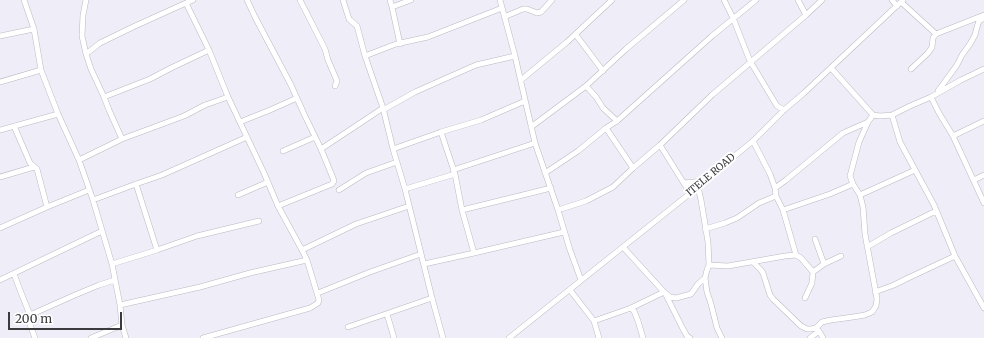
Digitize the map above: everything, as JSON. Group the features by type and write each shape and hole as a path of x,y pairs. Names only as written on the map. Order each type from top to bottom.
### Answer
{"street":[{"path":"24,0 34,29 41,70 93,200 112,264 120,305 122,325 126,338"},
{"path":"87,0 83,15 82,36 86,54 91,69 122,139"},
{"path":"86,54 100,43 142,22 193,0"},
{"path":"247,0 291,85 321,149 334,182 278,206"},
{"path":"300,0 325,49 337,81 335,86"},
{"path":"343,0 349,19 357,26 364,56 383,109 443,338"},
{"path":"390,0 400,44"},
{"path":"392,7 411,0"},
{"path":"500,0 521,80 535,143 581,280"},
{"path":"504,17 523,9 538,13 541,12 552,0"},
{"path":"521,80 576,35 612,0"},
{"path":"531,127 586,86 626,49 684,0"},
{"path":"724,0 733,18 750,61 782,112"},
{"path":"545,173 578,151 617,121 733,18 756,0"},
{"path":"798,0 806,15"},
{"path":"558,210 586,201 613,187 750,61 822,0"},
{"path":"892,0 900,3 936,34"},
{"path":"186,3 209,50 228,97 278,206 307,260 319,300 318,303 310,308 203,338"},
{"name":"ITELE ROAD","path":"509,338 698,187 753,141 782,112 900,3"},
{"path":"364,56 400,44 428,37 502,8"},
{"path":"911,69 928,53 932,47 933,38 936,34 984,15"},
{"path":"936,93 957,65 973,39 979,21 984,18"},
{"path":"0,36 34,29"},
{"path":"576,35 603,71"},
{"path":"104,97 150,79 209,50"},
{"path":"321,149 383,109 415,92 476,65 515,56"},
{"path":"831,68 873,115 880,116 892,115 931,97 936,93 984,69"},
{"path":"0,82 41,70"},
{"path":"586,86 603,108 617,121"},
{"path":"78,160 122,139 184,116 205,105 228,97"},
{"path":"931,97 952,136 984,203"},
{"path":"240,122 297,98"},
{"path":"393,149 481,120 525,101"},
{"path":"0,130 58,114"},
{"path":"810,338 822,322 859,316 872,312 876,306 877,299 865,234 863,207 860,195 850,176 859,142 868,122 873,115"},
{"path":"892,115 900,142 934,205 955,256 984,308"},
{"path":"952,136 984,121"},
{"path":"775,188 844,133 868,122"},
{"path":"14,126 30,163 37,169 47,207"},
{"path":"606,128 633,168"},
{"path":"441,132 454,172 462,210 474,253"},
{"path":"93,200 162,176 247,137"},
{"path":"283,151 315,137"},
{"path":"753,141 770,174 776,196 783,210 796,255"},
{"path":"405,189 535,143"},
{"path":"660,145 690,193"},
{"path":"339,190 366,173 397,162"},
{"path":"0,177 34,167"},
{"path":"860,195 915,170"},
{"path":"974,180 984,175"},
{"path":"684,183 704,181"},
{"path":"238,195 268,182"},
{"path":"136,184 157,250"},
{"path":"783,210 830,194 853,184"},
{"path":"698,187 708,242 709,265 706,270 705,278 707,295 711,304 717,328 722,338"},
{"path":"462,210 551,188"},
{"path":"0,228 89,190"},
{"path":"705,229 737,218 759,203 776,196"},
{"path":"302,250 356,224 409,206"},
{"path":"867,247 891,233 936,211"},
{"path":"112,264 197,236 259,221"},
{"path":"0,280 102,230"},
{"path":"424,264 564,232"},
{"path":"815,239 824,264"},
{"path":"623,247 670,297 676,298 691,294 698,284 705,278"},
{"path":"318,293 370,272 421,254"},
{"path":"709,265 728,266 796,255 801,258 813,272 812,283 805,298"},
{"path":"813,272 824,264 841,256"},
{"path":"876,292 955,256"},
{"path":"120,305 200,287 250,273 307,260"},
{"path":"761,270 763,260"},
{"path":"753,262 761,270 770,295 773,299 801,326 807,329 817,330 823,338"},
{"path":"14,274 30,315 29,322 35,338"},
{"path":"30,315 99,285 115,280"},
{"path":"570,290 594,321 599,338"},
{"path":"594,321 631,308 664,292"},
{"path":"664,292 685,332 690,338"},
{"path":"348,327 432,298"},
{"path":"631,308 634,311 643,338"},
{"path":"387,314 394,338"},
{"path":"91,338 122,325"}]}
